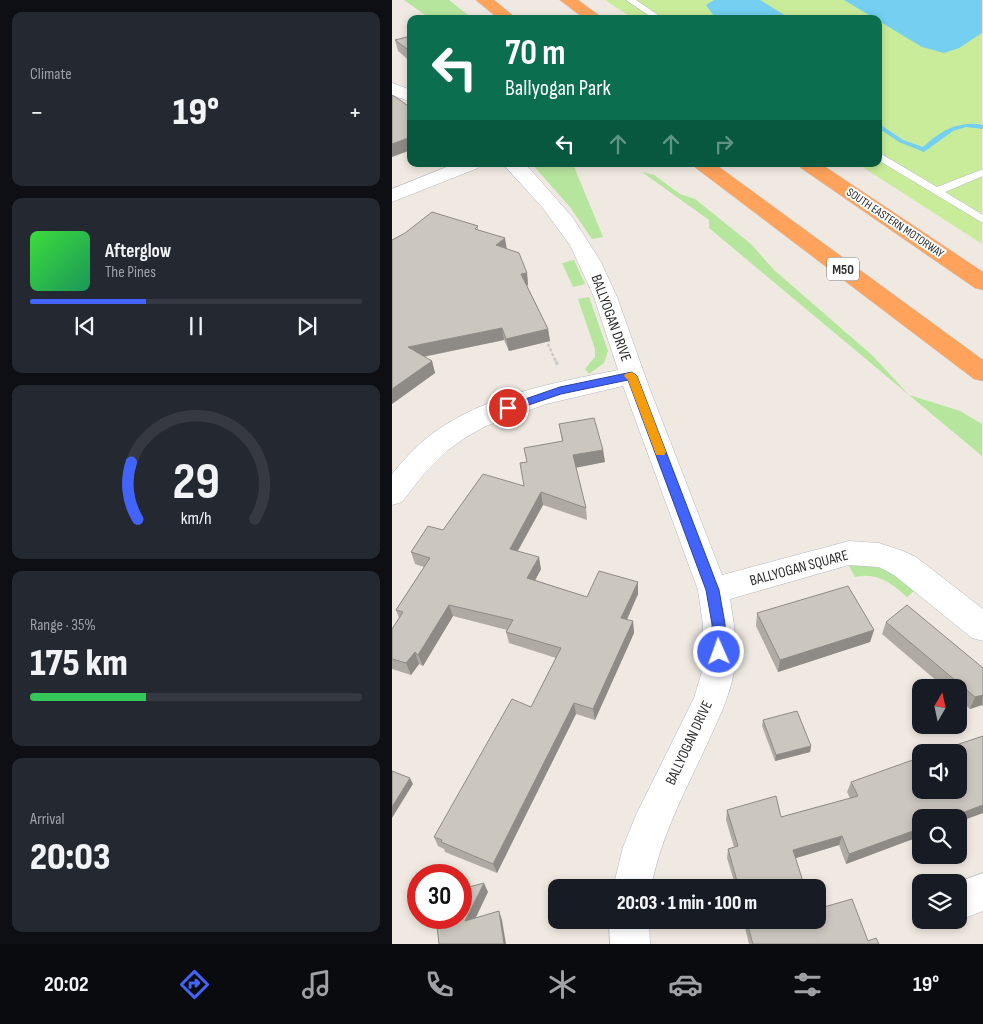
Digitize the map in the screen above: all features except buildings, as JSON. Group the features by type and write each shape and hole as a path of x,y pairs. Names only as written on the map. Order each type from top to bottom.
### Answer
{"highway":[{"path":"484,0 504,15"},
{"path":"568,0 590,15"},
{"name":"M50","path":"707,167 982,373"},
{"name":"SOUTH EASTERN MOTORWAY","path":"812,167 982,283"}],"street":[{"path":"392,88 407,95"},
{"path":"392,196 464,167"},
{"name":"BALLYOGAN DRIVE","path":"516,167 547,197 582,247 600,283 632,376 712,590 719,624 720,661 716,682 707,708 662,799 643,846 634,879"},
{"path":"392,494 410,470 430,451 456,431 466,426 560,390 632,376"},
{"name":"BALLYOGAN SQUARE","path":"712,590 746,583 849,553 879,555 905,566 982,628"},
{"path":"630,929 630,944"}],"lane":[{"path":"630,0 654,15"},
{"path":"882,157 982,220"},
{"path":"937,192 982,172"}],"path":[{"path":"548,344 561,374"}],"green space":[{"path":"404,0 449,0 468,15 425,15"},
{"path":"605,0 982,0 982,244 863,167 882,167 882,15 628,15"},
{"path":"535,167 574,167 603,237 592,239 570,207"},
{"path":"642,172 654,175 680,194 695,199 751,244 774,270 873,356 909,395 960,411 982,424 982,456 709,228 709,220"},
{"path":"574,260 585,284 573,287 562,263"},
{"path":"589,297 608,351 604,363 589,374 585,369 595,357 595,349 578,299"},
{"path":"849,566 877,567 892,573 915,590 907,597 890,583 877,577 855,577"}],"water":[{"path":"714,0 760,0 784,15 713,15 706,5"},
{"path":"844,0 982,0 982,33 959,48 944,53 922,47 882,23 882,15 869,15"}],"waterway":[{"path":"882,128 901,141 924,150 950,130 966,125 983,127"}],"slow traffic":[{"path":"629,376 632,376 660,452"}],"route":[{"path":"508,408 560,390 632,376 712,590 719,624 719,652"}]}
